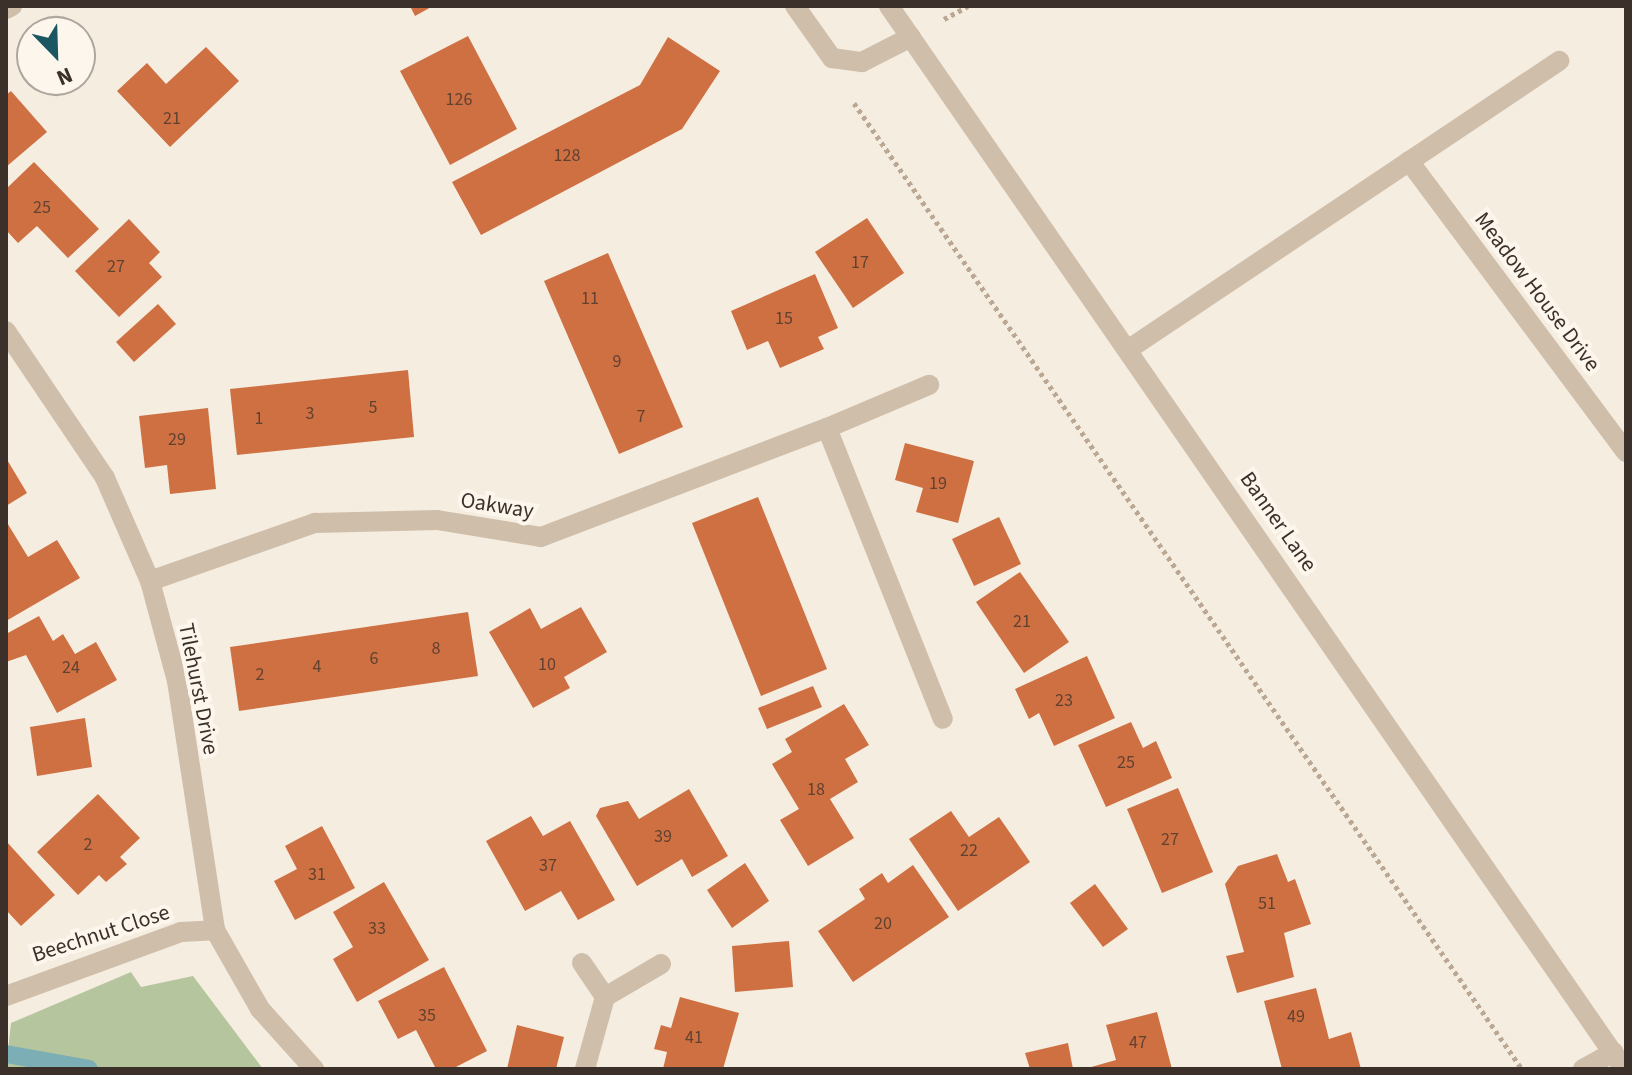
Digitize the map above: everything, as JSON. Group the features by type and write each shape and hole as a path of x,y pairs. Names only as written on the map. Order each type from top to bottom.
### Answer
{"street":[{"path":"6,9 12,6"},
{"path":"795,6 832,58 862,62 911,37"},
{"name":"Banner Lane","path":"889,6 1619,1060"},
{"path":"1129,349 1559,61"},
{"name":"Meadow House Drive","path":"1409,161 1626,452"},
{"name":"Tilehurst Drive","path":"6,331 105,478 150,581 177,681 215,930 237,976 309,1068"},
{"name":"Oakway","path":"150,581 315,523 437,520 541,537 827,428 929,385"},
{"path":"827,428 943,719"},
{"name":"Beechnut Close","path":"6,996 181,932 215,930"},
{"path":"582,963 605,997"},
{"path":"585,1069 605,997 661,964"},
{"path":"1583,1069 1619,1060"}],"path":[{"path":"843,88 1522,1069"}],"green space":[{"path":"131,972 141,987 193,976 263,1069 6,1069 11,1023"}],"building":[{"path":"410,6 433,6 415,16"},
{"path":"468,36 517,129 450,165 400,71"},
{"path":"668,37 720,71 682,129 481,235 452,182 640,85"},
{"path":"206,47 239,81 170,147 117,91 147,63 166,84"},
{"path":"11,91 47,132 6,167 6,95"},
{"path":"34,162 99,229 68,258 37,226 18,243 6,230 6,189"},
{"path":"867,218 904,273 853,308 815,252"},
{"path":"129,219 160,252 149,263 162,277 119,317 75,271"},
{"path":"608,253 683,427 619,454 544,281"},
{"path":"815,274 838,328 818,337 824,349 780,368 768,341 747,350 731,311"},
{"path":"158,304 176,324 134,362 116,342"},
{"path":"408,370 414,437 237,455 230,389"},
{"path":"208,408 216,489 170,494 167,465 145,468 139,416"},
{"path":"905,443 974,461 958,523 916,512 923,488 895,480"},
{"path":"6,458 27,493 6,506"},
{"path":"758,497 827,669 761,696 692,523"},
{"path":"999,517 1021,564 974,586 952,539"},
{"path":"6,521 28,557 57,540 80,578 6,621"},
{"path":"1020,572 1069,642 1024,673 976,602"},
{"path":"581,607 607,652 564,677 570,688 533,708 489,632 530,608 541,629"},
{"path":"468,612 478,676 239,711 230,647"},
{"path":"39,616 53,641 63,634 75,654 96,642 117,680 57,713 26,655 6,662 6,634"},
{"path":"1087,656 1115,718 1054,746 1039,713 1029,719 1015,689"},
{"path":"813,686 822,707 767,729 758,708"},
{"path":"844,704 869,745 845,759 858,782 830,799 854,838 808,866 780,820 799,809 772,764 792,752 785,739"},
{"path":"85,718 92,767 37,776 30,727"},
{"path":"1131,722 1143,748 1156,741 1172,778 1106,807 1078,745"},
{"path":"1178,788 1213,872 1162,893 1127,809"},
{"path":"689,789 728,856 692,877 682,859 637,886 596,816 600,808 628,801 639,819"},
{"path":"98,794 140,838 120,857 127,864 106,882 99,875 78,895 37,852"},
{"path":"951,811 969,837 999,817 1030,862 958,911 909,839"},
{"path":"531,816 543,836 570,821 615,900 578,920 561,891 525,911 486,841"},
{"path":"322,826 355,888 295,920 274,881 297,869 285,846"},
{"path":"6,841 55,895 21,926 6,910"},
{"path":"1277,854 1288,882 1295,879 1311,924 1284,933 1294,977 1237,993 1226,956 1244,952 1225,884 1238,866"},
{"path":"745,863 769,901 732,928 707,890"},
{"path":"913,865 949,917 853,982 818,931 865,899 859,889 882,873 888,883"},
{"path":"384,882 429,960 357,1002 333,959 353,947 333,912"},
{"path":"1095,884 1128,929 1103,947 1070,903"},
{"path":"789,941 793,987 735,992 732,946"},
{"path":"444,967 487,1051 452,1069 436,1069 416,1030 398,1039 378,1001"},
{"path":"1316,988 1329,1039 1351,1032 1361,1069 1282,1069 1264,1001"},
{"path":"680,997 739,1013 723,1069 663,1069 667,1052 654,1049 661,1025 671,1028"},
{"path":"1157,1012 1172,1069 1084,1069 1116,1060 1106,1025"},
{"path":"517,1025 564,1037 556,1069 507,1069"},
{"path":"1068,1043 1073,1069 1030,1069 1025,1053"}],"waterway":[{"path":"6,1054 89,1069"}]}
